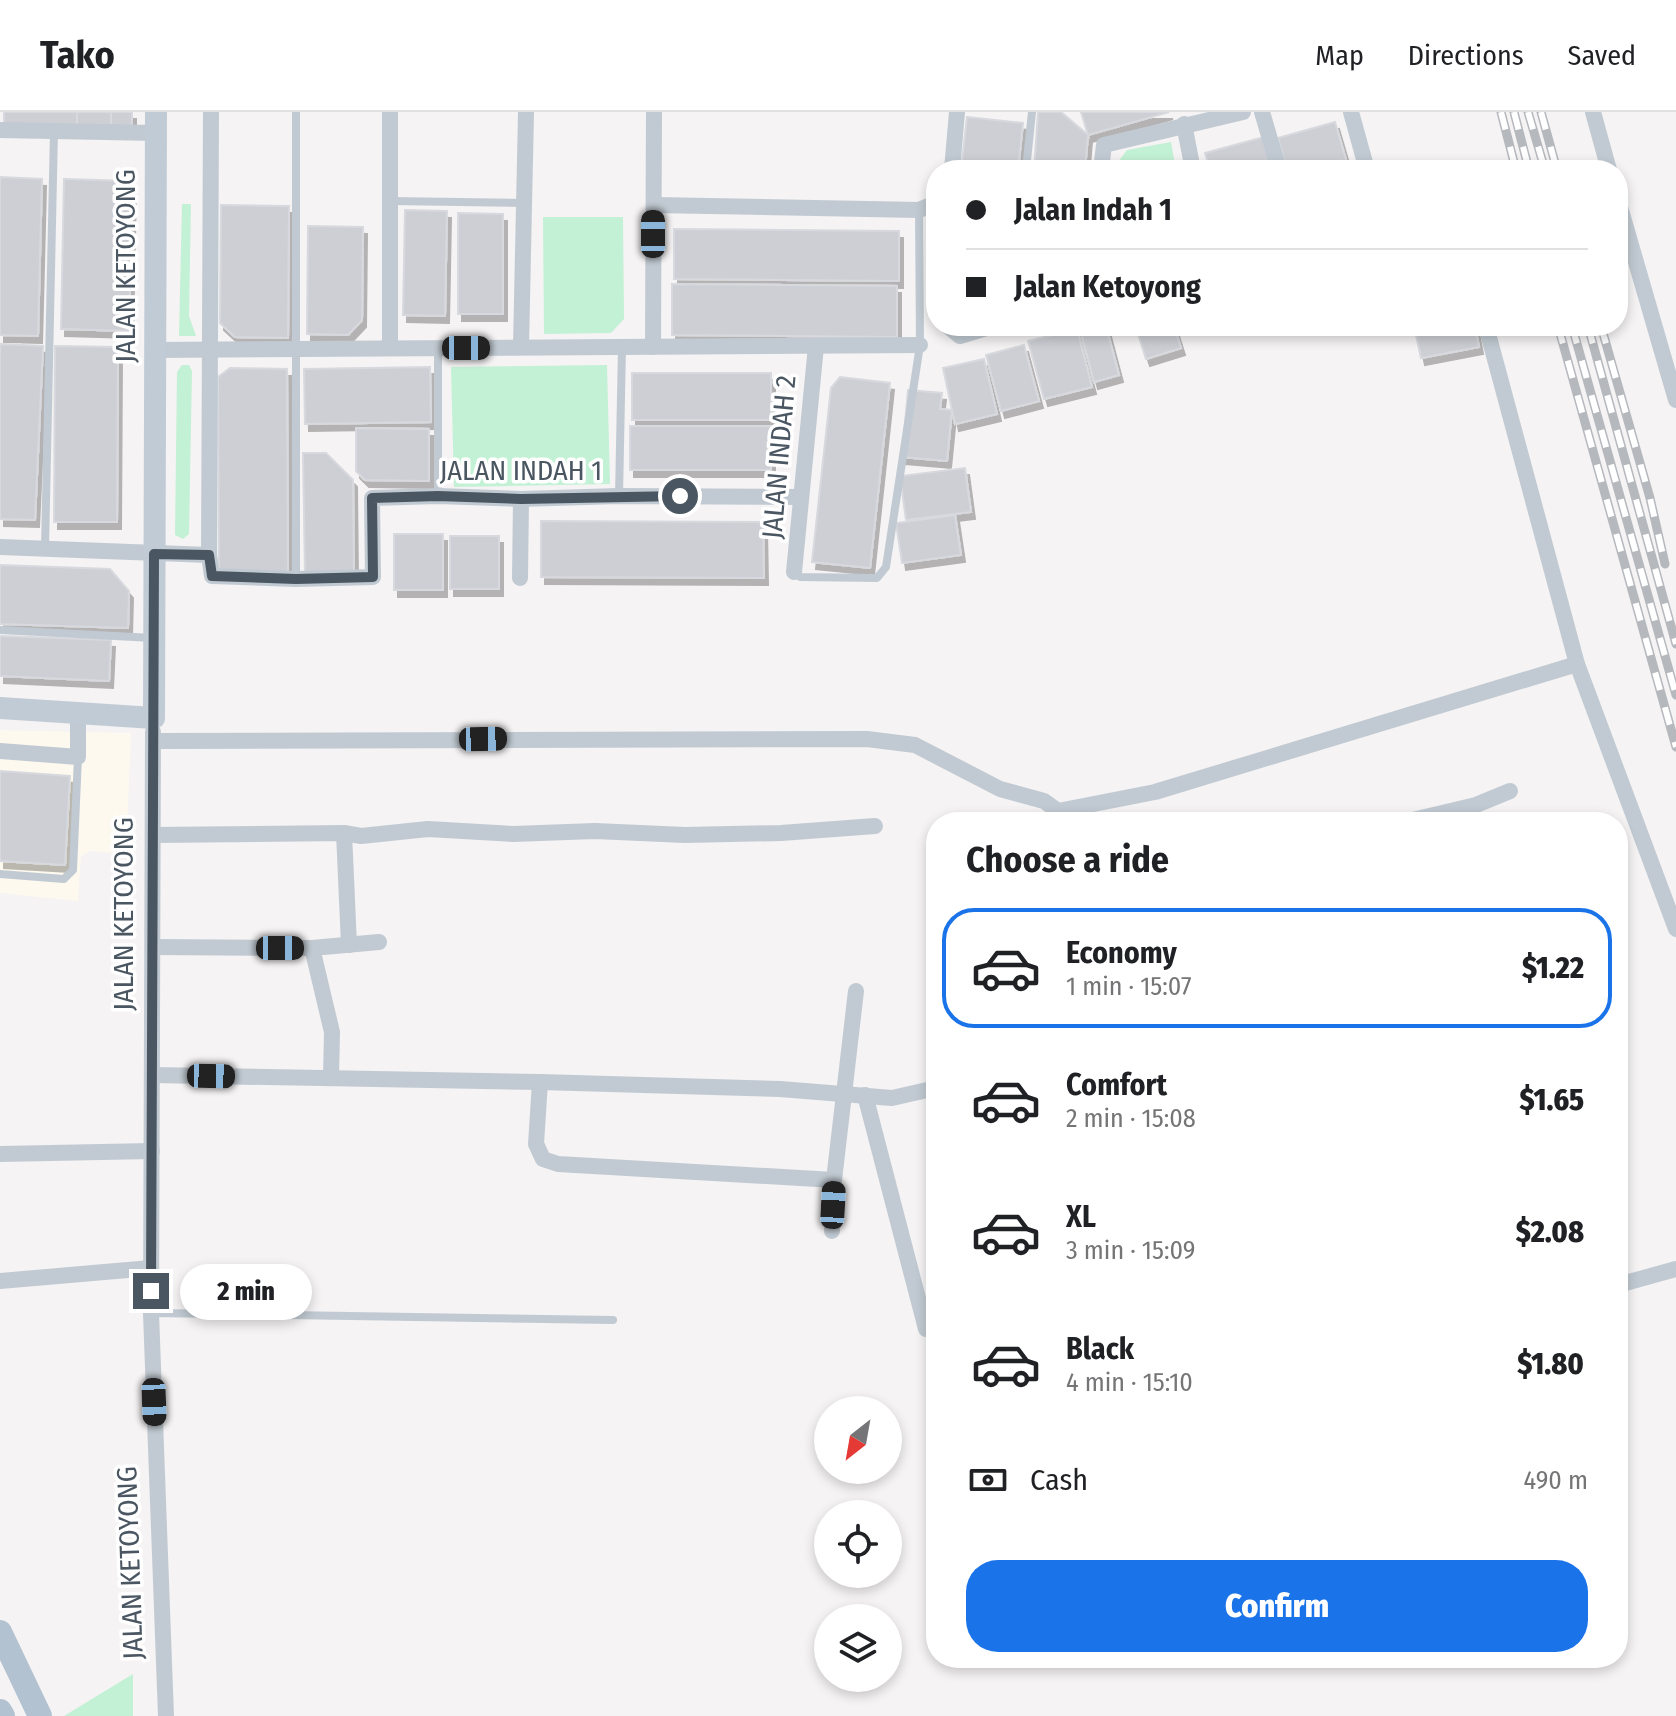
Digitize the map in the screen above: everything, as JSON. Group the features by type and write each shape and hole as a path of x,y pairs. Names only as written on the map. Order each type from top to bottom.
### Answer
{"main road":[{"path":"0,1632 40,1716"},
{"path":"0,1639 3,1666 0,1678"},
{"path":"0,1711 3,1716"}],"street":[{"path":"0,547 209,555 211,112"},
{"path":"390,112 390,348"},
{"path":"521,347 526,112"},
{"path":"653,347 654,112"},
{"path":"953,160 957,112"},
{"path":"1102,160 1104,145 1243,112"},
{"path":"1262,112 1276,160"},
{"path":"1351,112 1364,160"},
{"path":"1593,112 1606,160"},
{"path":"0,130 54,131 156,122"},
{"name":"JALAN KETOYONG","path":"156,122 151,1313 166,1716"},
{"path":"1184,124 1191,160"},
{"path":"654,205 919,210 926,207"},
{"path":"1628,234 1676,400"},
{"path":"1489,336 1577,664 1676,929"},
{"path":"155,350 920,345"},
{"name":"JALAN INDAH 2","path":"794,572 816,346"},
{"name":"JALAN INDAH 1","path":"209,555 212,576 296,579 373,577 372,498 801,497"},
{"path":"520,578 521,499"},
{"path":"1073,812 1155,792 1577,664"},
{"path":"0,708 154,718"},
{"path":"0,751 78,757 78,713"},
{"path":"153,741 867,739 915,745 1000,789 1044,801 1054,812"},
{"path":"1446,812 1476,805 1510,791"},
{"path":"153,835 344,833 361,836 428,829 513,834 595,831 685,835 781,833 875,826"},
{"path":"344,833 349,945"},
{"path":"153,947 312,948 379,942"},
{"path":"312,948 332,1032 331,1077"},
{"path":"832,1231 834,1180 856,991"},
{"path":"152,1075 540,1082 844,1093 892,1098 926,1090"},
{"path":"540,1082 536,1144 543,1159 558,1164 658,1172 754,1173 834,1180"},
{"path":"865,1095 926,1329"},
{"path":"0,1154 152,1151"},
{"path":"0,1281 151,1268"},
{"path":"1628,1282 1676,1269"}],"lane":[{"path":"296,112 296,579"},
{"path":"1027,160 1032,112"},
{"path":"45,549 54,131"},
{"path":"390,201 524,203"},
{"path":"794,572 800,577 877,578 886,567 920,345 919,210"},
{"path":"619,496 622,347"},
{"path":"438,348 438,496"},
{"path":"0,630 154,638"},
{"path":"0,874 64,879 70,875 73,870 78,757"},
{"path":"151,1313 613,1320"}],"shaded area":[{"path":"0,730 131,733 126,854 90,851 81,857 78,901 0,893"}],"green space":[{"path":"1171,142 1174,160 1120,160 1127,150"},
{"path":"182,204 191,204 189,316 196,336 179,336"},
{"path":"543,217 623,217 624,319 611,333 544,334"},
{"path":"182,365 189,365 192,371 189,534 183,539 175,535 177,372"},
{"path":"607,365 610,484 454,487 451,367"},
{"path":"133,1674 133,1716 64,1716"}],"building":[{"path":"4,112 132,112 132,130 4,127"},
{"path":"77,112 111,112 111,130 77,129"},
{"path":"1038,112 1061,112 1088,135 1086,160 1035,160"},
{"path":"1081,112 1169,112 1088,135"},
{"path":"967,117 1023,123 1019,160 962,160"},
{"path":"1335,122 1346,160 1284,160 1278,138"},
{"path":"1264,137 1270,160 1207,160 1205,153"},
{"path":"0,177 42,179 38,336 0,335"},
{"path":"64,179 132,181 129,331 61,329"},
{"path":"221,205 289,206 288,338 235,337 220,323"},
{"path":"405,210 447,211 445,316 403,315"},
{"path":"458,213 503,214 503,314 458,314"},
{"path":"308,226 363,227 362,320 348,335 307,334"},
{"path":"674,229 899,231 899,281 674,279"},
{"path":"672,284 897,286 897,337 672,335"},
{"path":"1048,336 1079,336 1092,387 1044,399 1028,341"},
{"path":"1082,336 1109,336 1119,375 1094,382"},
{"path":"1139,336 1177,336 1181,348 1146,359"},
{"path":"1416,336 1477,336 1479,347 1421,358"},
{"path":"0,344 43,346 35,520 0,519"},
{"path":"1024,345 1039,401 1001,411 986,355"},
{"path":"55,346 118,347 117,522 54,522"},
{"path":"984,359 997,414 955,424 943,368"},
{"path":"430,367 431,422 305,424 304,369"},
{"path":"230,368 287,369 288,572 219,571 218,377"},
{"path":"632,373 771,373 771,420 632,420"},
{"path":"840,377 890,383 870,568 812,562 831,388"},
{"path":"908,390 942,393 940,409 952,410 947,461 902,457"},
{"path":"630,426 771,426 771,470 630,470"},
{"path":"356,428 429,429 429,481 365,480 356,471"},
{"path":"303,453 326,453 353,480 354,574 305,575"},
{"path":"965,468 971,512 906,520 900,476"},
{"path":"955,515 961,555 902,563 896,523"},
{"path":"541,521 763,522 764,578 541,577"},
{"path":"394,534 443,534 443,590 394,590"},
{"path":"450,536 499,536 499,589 450,589"},
{"path":"0,565 110,569 129,591 128,628 0,624"},
{"path":"0,636 111,640 109,681 0,676"},
{"path":"0,771 70,776 65,865 0,861"}],"railway":[{"path":"1501,112 1513,160"},
{"path":"1514,112 1526,160"},
{"path":"1528,112 1542,160"},
{"path":"1541,112 1554,160"},
{"path":"1561,336 1676,747"},
{"path":"1575,336 1676,695"},
{"path":"1591,336 1676,644"},
{"path":"1604,336 1650,498 1665,564"}],"route":[{"path":"151,1291 154,554 209,555 212,576 296,579 373,577 372,498 680,496"}]}
